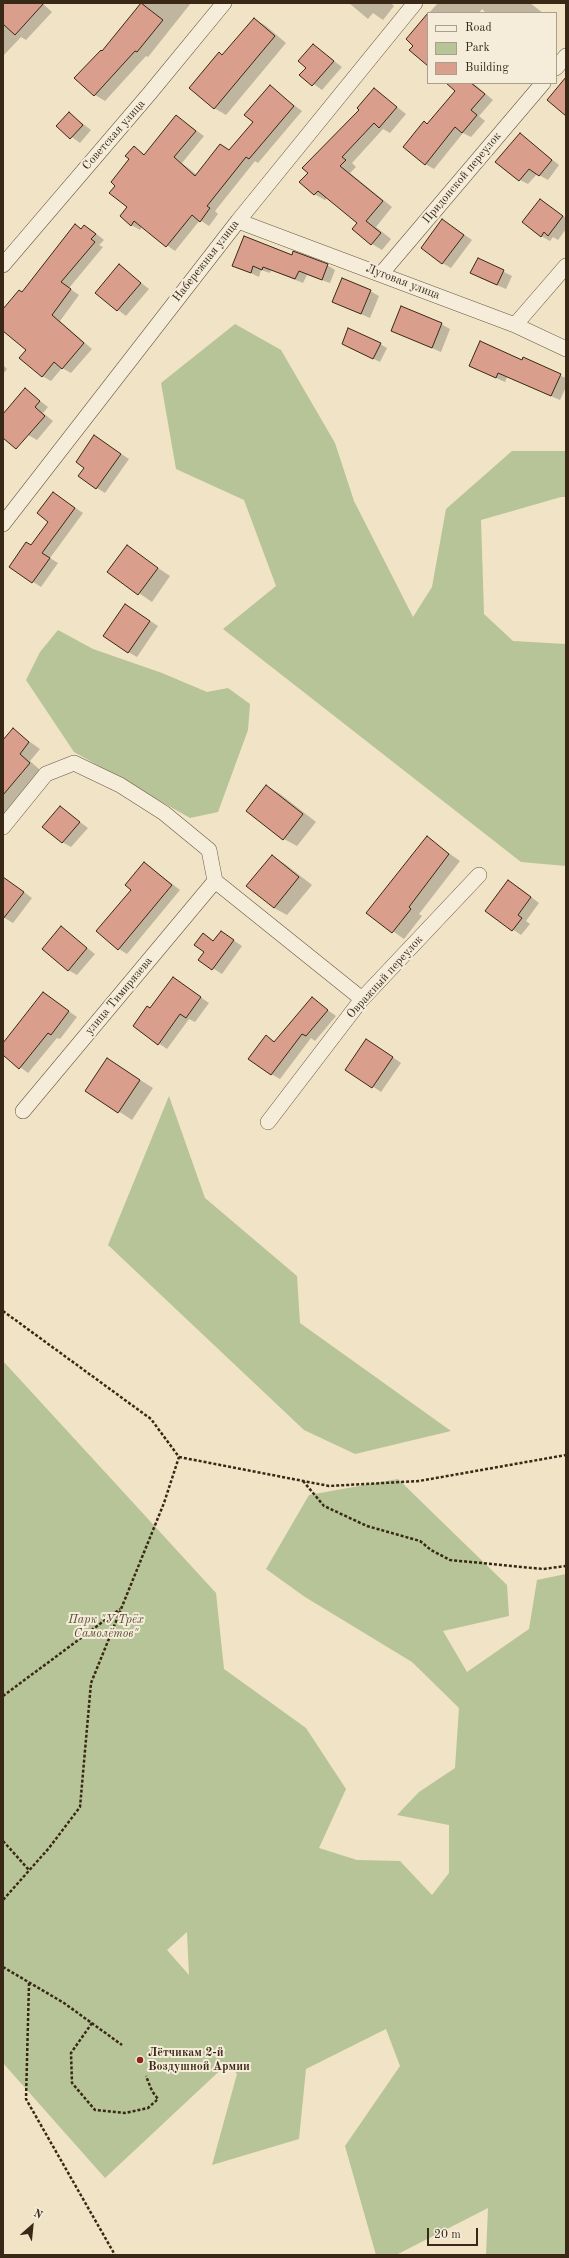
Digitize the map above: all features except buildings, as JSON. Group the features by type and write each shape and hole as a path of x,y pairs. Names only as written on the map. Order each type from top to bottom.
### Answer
{"street":[{"name":"Советская улица","path":"3,265 150,93 224,3"},
{"name":"Набережная улица","path":"3,524 238,221 415,3"},
{"path":"557,67 566,56"},
{"name":"Придонской переулок","path":"381,274 542,84"},
{"name":"Луговая улица","path":"238,221 515,325 566,349"},
{"path":"515,325 566,266"},
{"path":"3,827 46,774 74,763 120,785 164,813 209,850 214,881 362,999"},
{"name":"Овражный переулок","path":"268,1122 362,999 479,875"},
{"name":"улица Тимирязева","path":"23,1111 214,881"}],"path":[{"path":"3,1311 151,1419 179,1457 329,1486 419,1481 566,1455"},
{"path":"3,1900 50,1848 80,1806 91,1683 164,1503 179,1457"},
{"path":"302,1481 324,1506 367,1526 420,1541 431,1550 450,1560 543,1568 566,1566"},
{"path":"3,1696 121,1609"},
{"path":"3,1841 29,1870"},
{"path":"3,1967 92,2023 122,2045"},
{"path":"29,1983 26,2099 115,2255"},
{"path":"92,2023 72,2052 72,2083 95,2110 125,2114 148,2108 158,2099 152,2091 146,2076"}],"green space":[{"path":"235,324 281,350 335,443 354,501 413,617 432,587 446,509 512,451 566,451 566,497 561,497 481,520 484,614 513,641 566,644 566,866 521,862 223,629 276,586 244,500 176,469 161,383"},
{"path":"58,630 93,649 162,673 207,692 228,688 250,704 248,730 218,812 190,818 74,752 26,680 40,652"},
{"path":"169,1096 205,1198 297,1276 300,1323 451,1431 355,1454 304,1430 108,1245"},
{"name":"Парк \"У Трёх Самолётов\"","path":"3,1361 216,1593 224,1669 306,1728 346,1789 319,1848 357,1860 400,1861 432,1895 449,1873 449,1825 397,1815 419,1792 455,1768 459,1708 412,1662 305,1597 266,1569 309,1495 398,1479 507,1585 509,1616 443,1631 467,1672 529,1629 537,1580 566,1574 566,2255 486,2255 488,2208 396,2255 376,2255 345,2146 400,2066 386,2029 306,2069 299,2139 212,2165 237,2074 228,2063 105,2178 3,2063","holes":["187,1932 189,1975 167,1950"]}],"place":[{"name":"Лётчикам 2-й Воздушной Армии","path":"140,2060"}]}
